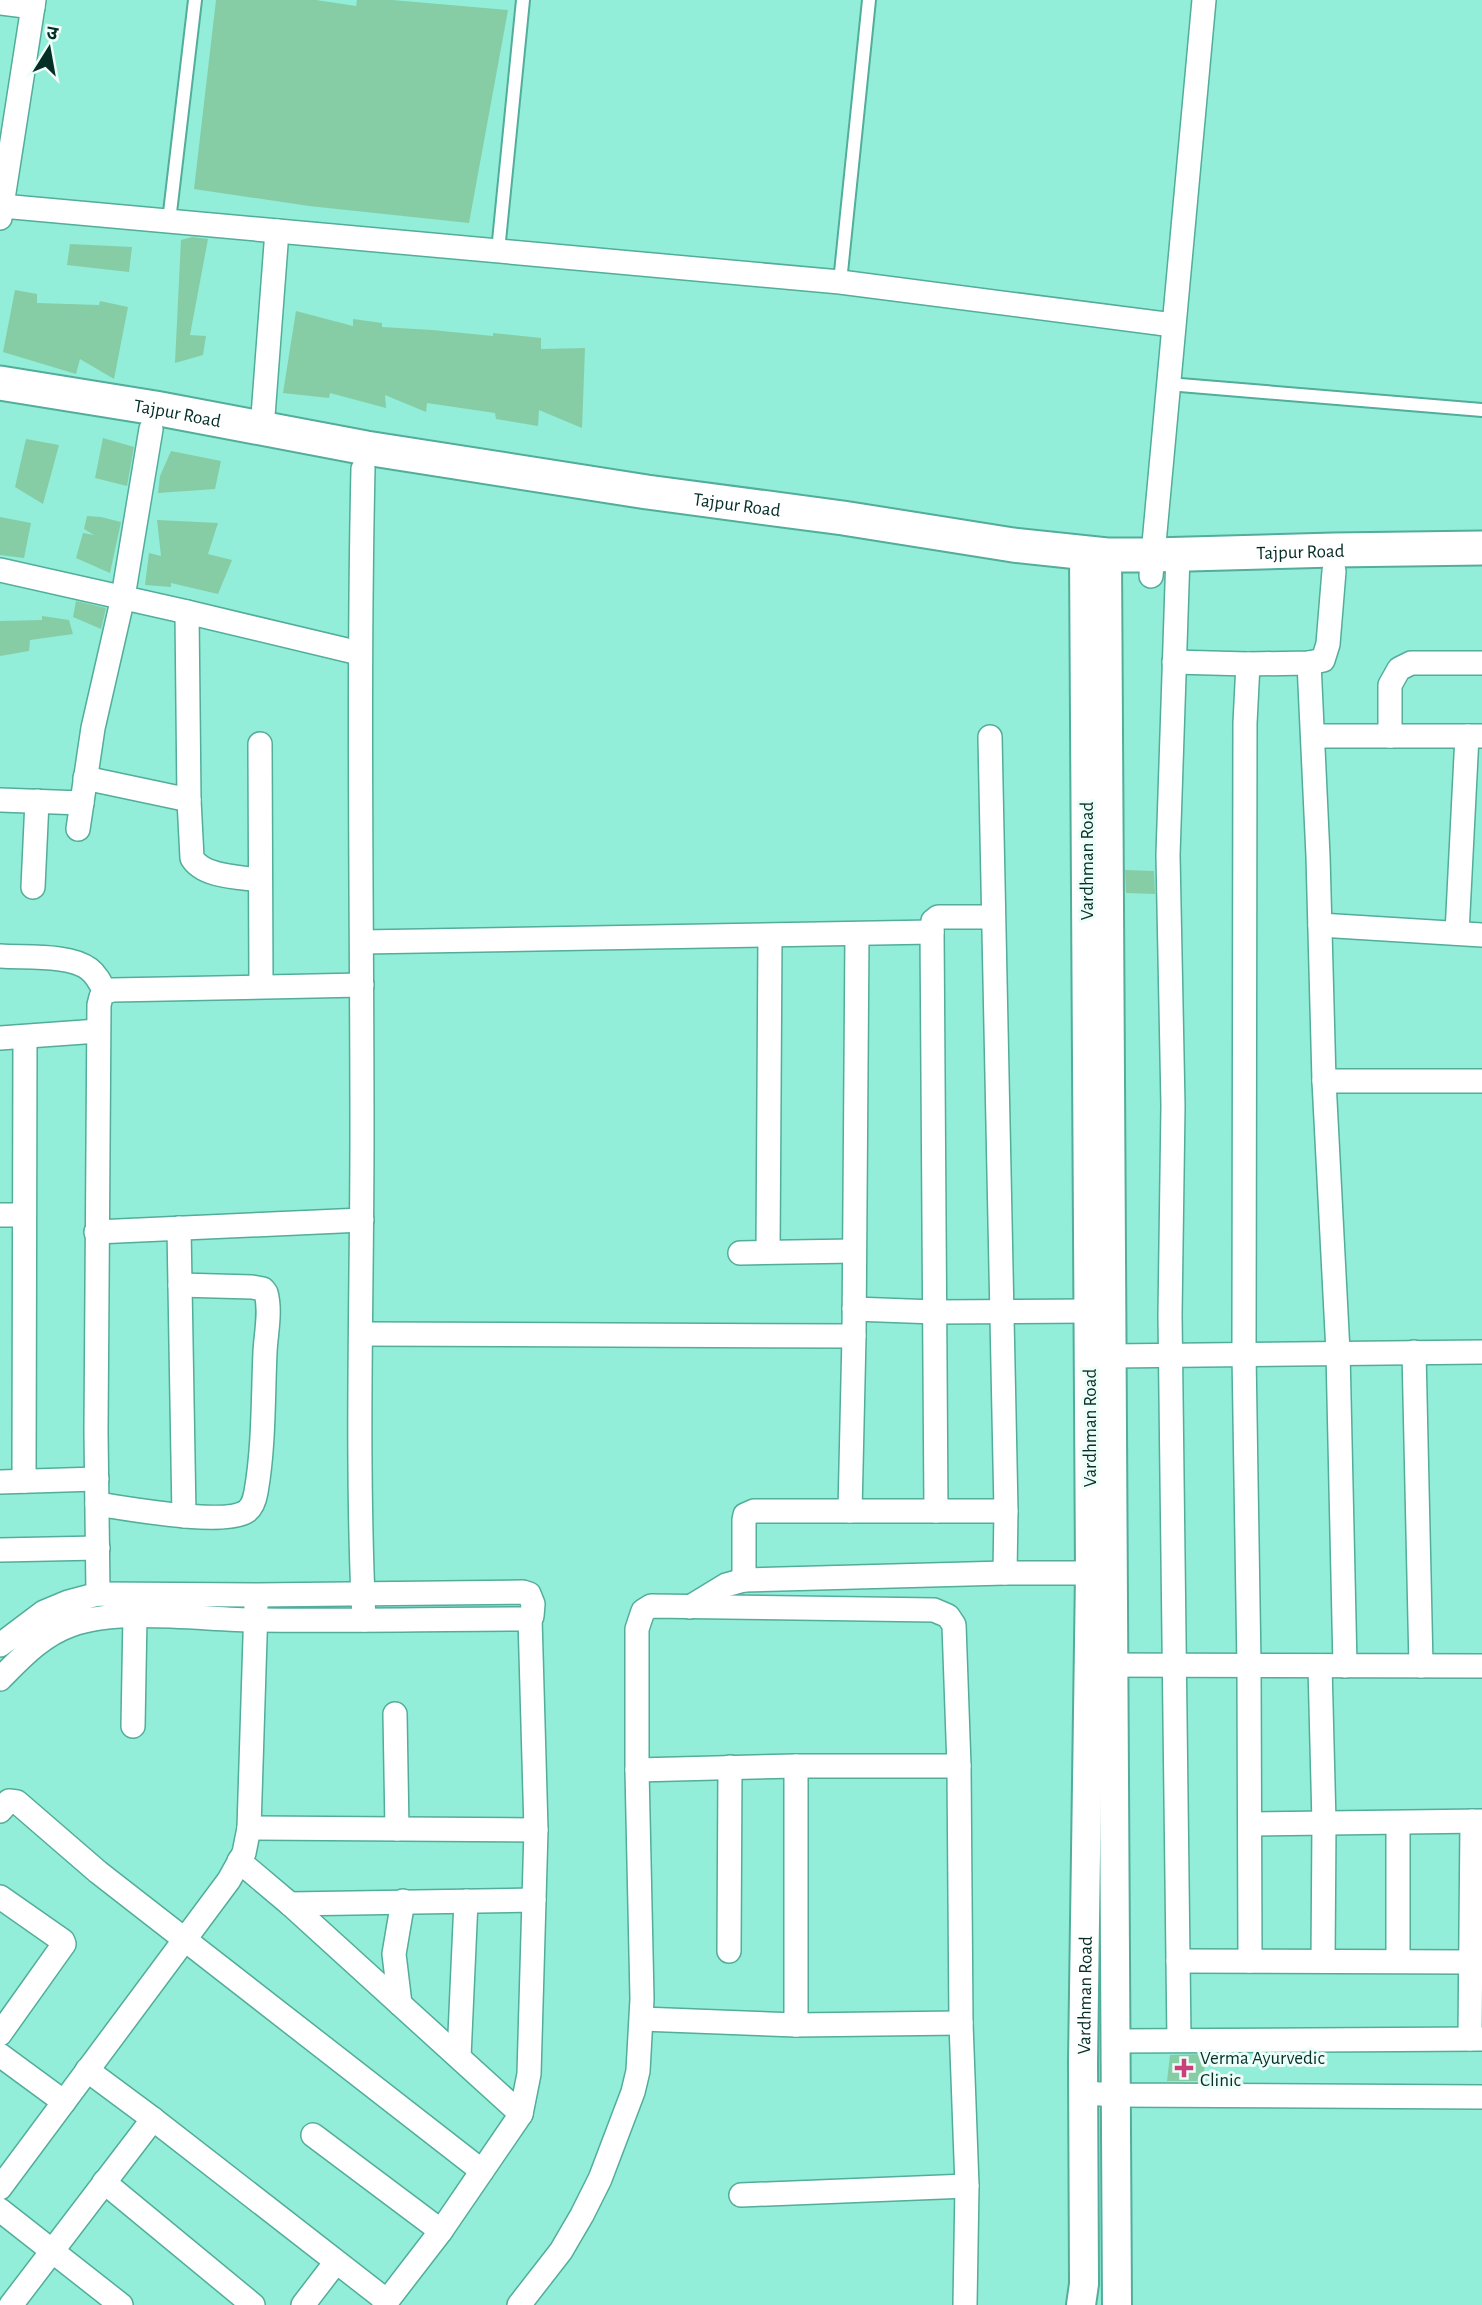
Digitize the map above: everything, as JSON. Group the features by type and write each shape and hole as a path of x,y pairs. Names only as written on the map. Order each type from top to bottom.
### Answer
{"main road":[{"name":"Tajpur Road","path":"0,383 155,408 366,448 1013,545 1095,564"},
{"name":"Tajpur Road","path":"0,404 362,469 1010,566 1095,564 1334,571 1482,570"},
{"name":"Tajpur Road","path":"1165,566 1334,550 1482,548"}],"street":[{"path":"1179,2040 1171,1354 1173,1106 1168,855 1174,662 1165,566 1168,384 1204,0 1197,0"},
{"path":"0,3 33,4 1,212 169,220 839,282 1173,325"},
{"path":"262,429 277,231"},
{"path":"78,830 93,728 123,597 151,429"},
{"path":"362,469 359,653 364,1620"},
{"name":"Vardhman Road","path":"1095,564 1089,1311 1090,1573 1100,1665 1116,2041 1117,2305"},
{"name":"Vardhman Road","path":"1081,2305 1084,2284 1084,2093 1111,1356 1095,564"},
{"path":"0,570 359,653"},
{"path":"1174,662 1248,664 1310,663 1323,660 1327,650 1334,571"},
{"path":"187,612 188,800 192,858 195,864 211,872 260,880"},
{"path":"1310,663 1324,1081 1338,1352 1345,1666"},
{"path":"1390,736 1390,685 1399,668 1411,663 1482,663"},
{"path":"1248,664 1245,723 1244,1354 1250,1666 1250,1961"},
{"path":"1313,736 1474,736 1457,933"},
{"path":"990,737 992,917 1004,1311 1005,1573"},
{"path":"260,744 261,986"},
{"path":"85,778 188,800"},
{"path":"0,800 82,803"},
{"path":"33,887 37,801"},
{"path":"936,1511 933,921 938,917 992,917"},
{"path":"1320,925 1482,935"},
{"path":"362,942 932,932"},
{"path":"850,1511 857,934"},
{"path":"768,1252 770,936"},
{"path":"0,956 79,963 96,976 105,992"},
{"path":"98,1594 96,1232 98,1031 101,997 105,992 113,990 362,985"},
{"path":"0,1038 98,1031"},
{"path":"24,1481 25,1037"},
{"path":"1324,1081 1482,1081"},
{"path":"0,1215 23,1214"},
{"path":"96,1232 362,1220"},
{"path":"179,1228 184,1516"},
{"path":"740,1253 854,1251"},
{"path":"97,1504 184,1516 240,1514 252,1504 257,1482 268,1298 263,1289 252,1287 180,1285"},
{"path":"854,1309 1089,1311"},
{"path":"361,1334 854,1336"},
{"path":"1414,1352 1421,1666"},
{"path":"1111,1356 1482,1352"},
{"path":"0,1482 97,1479"},
{"path":"744,1580 744,1520 748,1512 1006,1511"},
{"path":"0,1550 98,1548"},
{"path":"690,1607 726,1586 744,1580 1090,1573"},
{"path":"0,1645 44,1612 98,1594 525,1592 529,1594 533,1604 530,1618 536,1830 529,2074 521,2114 441,2231 386,2303 87,2070"},
{"path":"0,2188 229,1880 239,1861 249,1829 257,1595"},
{"path":"519,2305 561,2251 600,2179 634,2092 642,2019 637,1629 643,1611 651,1606 934,1610 948,1616 954,1625 959,1766 961,2023 967,2186 965,2305"},
{"path":"0,1679 45,1637 71,1625 93,1619 135,1616 256,1620 530,1618"},
{"path":"133,1726 135,1616"},
{"path":"1100,1665 1482,1666"},
{"path":"1320,1666 1324,1823 1323,1961"},
{"path":"395,1714 397,1829"},
{"path":"796,1766 796,2025"},
{"path":"637,1770 959,1766"},
{"path":"729,1951 730,1767"},
{"path":"0,1811 9,1801 17,1802 98,1872 482,2171"},
{"path":"1116,2041 1476,2039 1471,1962 1477,1821 1250,1824"},
{"path":"1398,1822 1398,1961"},
{"path":"249,1829 536,1830"},
{"path":"239,1861 521,2114"},
{"path":"0,1897 64,1944 0,2034"},
{"path":"290,1904 534,1900"},
{"path":"459,2057 466,1901"},
{"path":"400,2004 394,1954 403,1902"},
{"path":"1178,1961 1471,1962"},
{"path":"642,2019 796,2025 961,2023"},
{"path":"0,2055 64,2102"},
{"path":"1084,2093 1482,2097"},
{"path":"10,2301 153,2119"},
{"path":"313,2135 441,2231"},
{"path":"104,2182 253,2305"},
{"path":"741,2195 967,2186"},
{"path":"0,2210 121,2305"},
{"path":"303,2305 336,2262"}],"lane":[{"path":"169,220 195,0"},
{"path":"498,251 523,0"},
{"path":"839,282 869,0"},
{"path":"1168,384 1482,410"}],"building":[{"path":"216,0 316,0 356,6 357,0 392,0 508,10 469,223 309,206 194,189"},
{"path":"192,237 208,239 190,335 206,336 203,355 175,363 181,240"},
{"path":"70,244 132,247 129,272 67,265"},
{"path":"15,290 37,294 37,303 99,305 100,301 128,307 114,379 80,359 76,374 3,352"},
{"path":"296,311 353,326 353,319 382,323 382,327 541,338 541,349 585,348 582,428 539,410 538,426 496,419 495,413 427,403 426,412 385,395 386,408 330,393 329,398 283,393"},
{"path":"103,438 134,447 127,486 95,478"},
{"path":"26,439 59,445 43,504 15,487"},
{"path":"171,451 221,461 215,489 158,493 160,476"},
{"path":"87,516 121,522 110,573 76,558 83,533 94,535 84,529"},
{"path":"0,517 31,523 24,558 0,555"},
{"path":"157,520 218,523 208,554 232,560 218,594 171,583 171,587 145,585 149,553 161,556"},
{"path":"76,601 106,608 101,629 73,617"},
{"path":"42,616 69,620 73,634 30,640 29,651 0,656 0,621 42,620"},
{"path":"1125,870 1154,871 1155,894 1126,893"},
{"path":"1206,2054 1203,2081 1167,2081 1170,2055"}],"place":[{"name":"Verma Ayurvedic Clinic","path":"1184,2068"}]}
